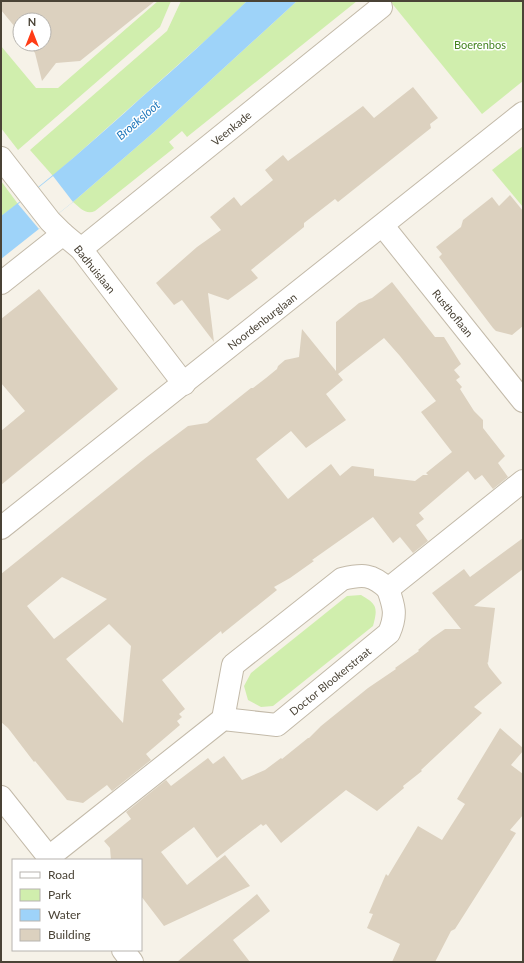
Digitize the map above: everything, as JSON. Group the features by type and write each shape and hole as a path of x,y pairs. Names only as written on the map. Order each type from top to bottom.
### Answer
{"street":[{"name":"Veenkade","path":"81,249 382,7"},
{"name":"Noordenburglaan","path":"1,528 523,114"},
{"name":"Badhuislaan","path":"1,158 56,228 81,249 184,384"},
{"name":"Rusthoflaan","path":"383,226 523,401"},
{"path":"1,283 56,228"},
{"path":"1,797 50,859 223,719 233,665 342,579 365,575 378,580 388,589 523,481"},
{"name":"Doctor Blookerstraat","path":"223,719 277,725 389,633 394,622 394,605 388,589"},
{"path":"124,951 132,962"}],"green space":[{"path":"158,1 171,1 160,27 18,150 1,128 1,46 36,88 58,88"},
{"path":"181,1 247,1 216,31 53,176 30,150 167,31"},
{"path":"297,1 357,1 187,137 182,131 169,142 174,148 95,211 89,212 81,209 73,202 154,132"},
{"name":"Boerenbos","path":"390,1 523,1 523,81 482,114"},
{"path":"523,146 523,207 492,170"},
{"path":"1,181 18,204 1,216"},
{"path":"361,595 370,601 375,607 376,611 373,626 273,706 261,707 248,700 244,686 251,673 347,596"}],"water":[{"name":"Broeksloot","path":"247,1 297,1 154,132 73,202 1,259 1,216 90,143 182,62"}],"pier":[{"path":"53,176 73,202 39,229 18,204"}],"building":[{"path":"1,1 155,1 80,61 56,63 42,81 34,52 52,52 52,12 12,12 12,23 1,10"},
{"path":"413,87 438,118 430,124 431,128 338,202 335,199 304,223 304,227 251,270 258,278 228,300 208,293 214,342 182,300 174,305 156,283 197,247 221,230 210,217 234,197 241,206 273,180 265,170 283,155 288,161 363,106 374,118"},
{"path":"510,195 523,211 523,326 512,335 496,331 493,328 439,257 442,254 436,247 461,227 463,220 492,197 499,206"},
{"path":"392,282 435,337 444,337 461,364 454,370 460,377 456,380 462,387 460,389 474,411 483,420 483,428 505,456 498,463 508,477 493,489 482,475 475,480 468,471 419,513 424,519 416,525 428,541 413,553 400,537 393,543 373,517 312,560 314,561 290,578 274,587 277,590 222,634 221,631 162,680 185,709 179,714 182,717 177,721 180,725 146,754 151,760 112,791 107,785 83,803 67,800 35,761 34,762 8,728 1,722 1,574 148,456 188,426 207,423 266,378 285,360 299,357 302,329 336,371 336,322 359,303 372,298","holes":["384,338 436,401 421,412 452,452 426,473 428,475 423,475 415,481 374,476 374,469 352,466 340,476 331,464 288,499 256,459 291,431 306,448 346,420 326,394 343,380 338,374","62,577 107,599 54,639 27,606","109,624 131,646 123,723 66,659"]},
{"path":"39,289 118,389 1,485 1,431 25,411 1,383 1,319"},
{"path":"523,538 523,569 474,606 495,608 488,663 487,662 489,667 502,683 474,707 482,713 421,770 422,771 403,786 404,788 377,811 346,790 281,843 266,824 263,826 261,824 217,858 194,827 161,852 187,885 225,855 250,886 164,926 142,897 142,859 111,859 110,848 104,841 131,819 126,812 166,780 171,786 208,758 213,764 224,756 242,780 265,770 281,758 282,759 368,688 419,651 418,650 432,638 445,629 461,629 432,593 464,569 470,577"},
{"path":"500,728 523,748 523,751 511,765 523,774 523,815 510,830 516,833 455,929 451,931 435,962 392,962 400,944 367,928 373,914 369,913 386,874 388,876 418,826 442,840 465,804 457,799"},
{"path":"257,894 270,911 233,940 250,962 177,962"}]}
